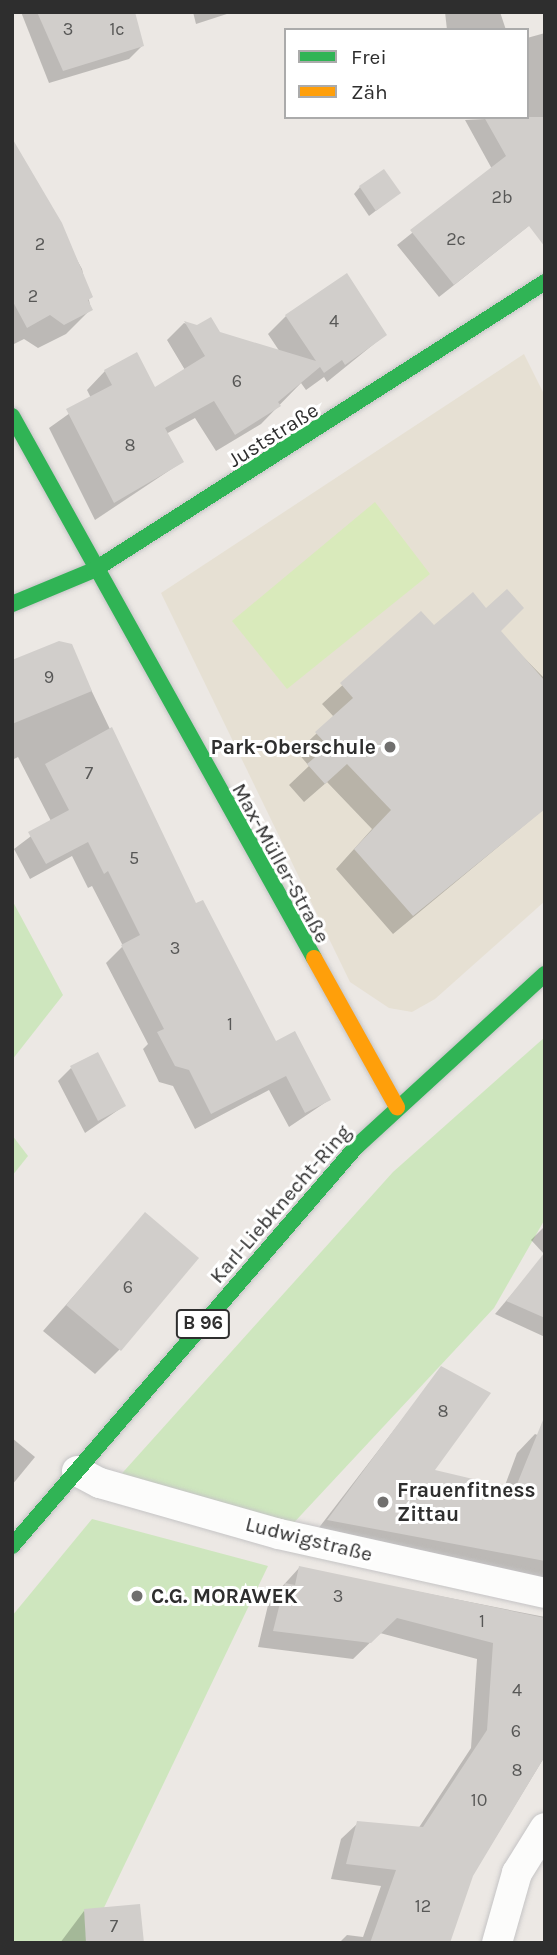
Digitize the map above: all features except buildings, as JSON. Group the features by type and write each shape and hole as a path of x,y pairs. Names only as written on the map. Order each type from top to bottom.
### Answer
{"street":[{"name":"Juststraße","path":"12,604 94,570 319,432 545,282"},
{"name":"Max-Müller-Straße","path":"12,416 94,570 397,1107"},
{"name":"Karl-Liebknecht-Ring","path":"12,1546 316,1190 397,1107 545,974"},
{"name":"Ludwigstraße","path":"77,1471 279,1534 545,1593"},
{"path":"497,1943 517,1873 545,1828"}],"shaded area":[{"name":"Park-Oberschule","path":"524,354 545,396 545,901 435,999 412,1012 389,1008 350,982 161,593"}],"green space":[{"path":"375,502 430,574 287,689 232,621"},
{"path":"12,900 63,995 12,1060"},
{"path":"545,1037 545,1219 494,1308 288,1529 116,1480 393,1172"},
{"path":"12,1135 28,1156 12,1176"},
{"path":"92,1519 268,1566 87,1943 12,1943 12,1616"}],"traffic: fast":[{"path":"12,604 94,570 545,282"},
{"path":"12,416 314,958"},
{"path":"12,1546 356,1147 545,974"}],"traffic: slow":[{"path":"314,958 397,1107"}],"place":[{"name":"Park-Oberschule","path":"390,747"},
{"name":"Frauenfitness Zittau","path":"383,1502"},
{"name":"C.G. MORAWEK","path":"137,1596"}]}
